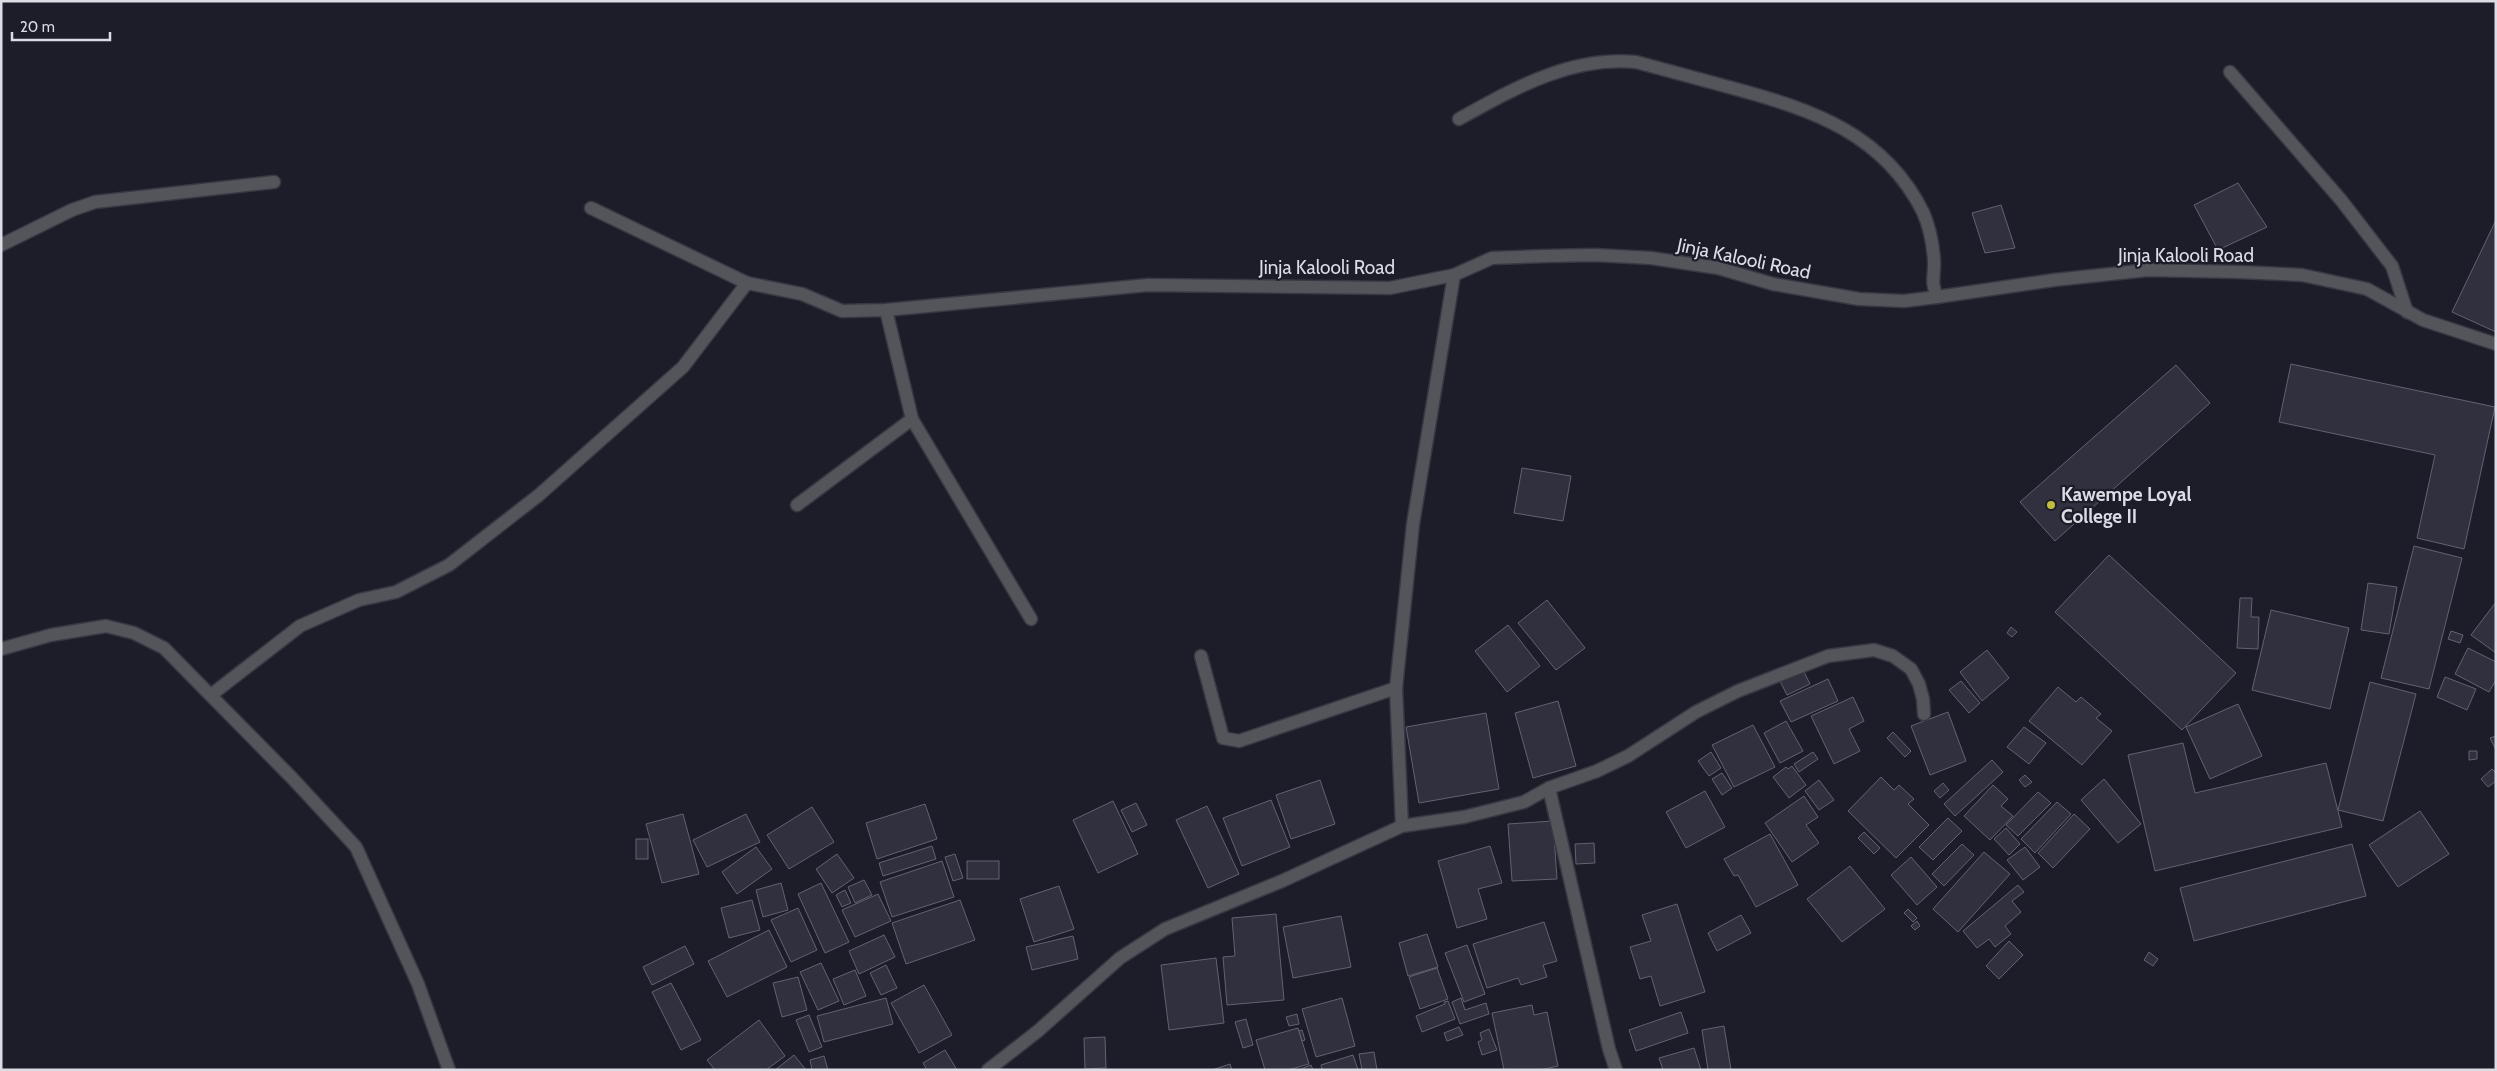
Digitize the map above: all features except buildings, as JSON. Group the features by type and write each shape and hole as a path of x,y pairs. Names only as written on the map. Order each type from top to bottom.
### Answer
{"street":[{"path":"1460,119 1520,85 1551,74 1612,60 1636,62 1784,102 1823,117 1856,137 1875,151 1896,172 1923,213 1934,261 1932,283 1937,297"},
{"path":"2230,72 2341,200 2392,266 2407,312"},
{"path":"1,245 72,210 95,202 274,182"},
{"name":"Jinja Kalooli Road","path":"591,208 747,283 802,294 842,311 886,310 1148,285 1390,288 1454,275 1492,258 1595,255 1651,258 1718,268 1773,284 1858,300 1904,300 1937,297 2054,280 2148,270 2302,275 2367,289 2423,320 2496,344"},
{"path":"1402,826 1396,688 1413,524 1454,275"},
{"path":"211,695 300,626 358,600 396,592 456,559 539,495 683,367 747,283"},
{"path":"886,310 912,419 1031,619"},
{"path":"797,506 912,419"},
{"path":"1,649 51,635 106,626 134,633 164,648 293,779 356,847 418,984 449,1070"},
{"path":"988,1070 1038,1031 1120,958 1165,929 1282,881 1402,826 1464,817 1515,804 1548,788 1597,771 1628,756 1696,712 1738,691 1828,656 1874,650 1893,656 1911,669 1915,676 1923,699 1924,714"},
{"path":"1200,656 1223,738 1239,741 1396,688"},
{"path":"1548,788 1609,1048 1616,1070"}],"place":[{"name":"Kawempe Loyal College II","path":"2051,505"}]}
